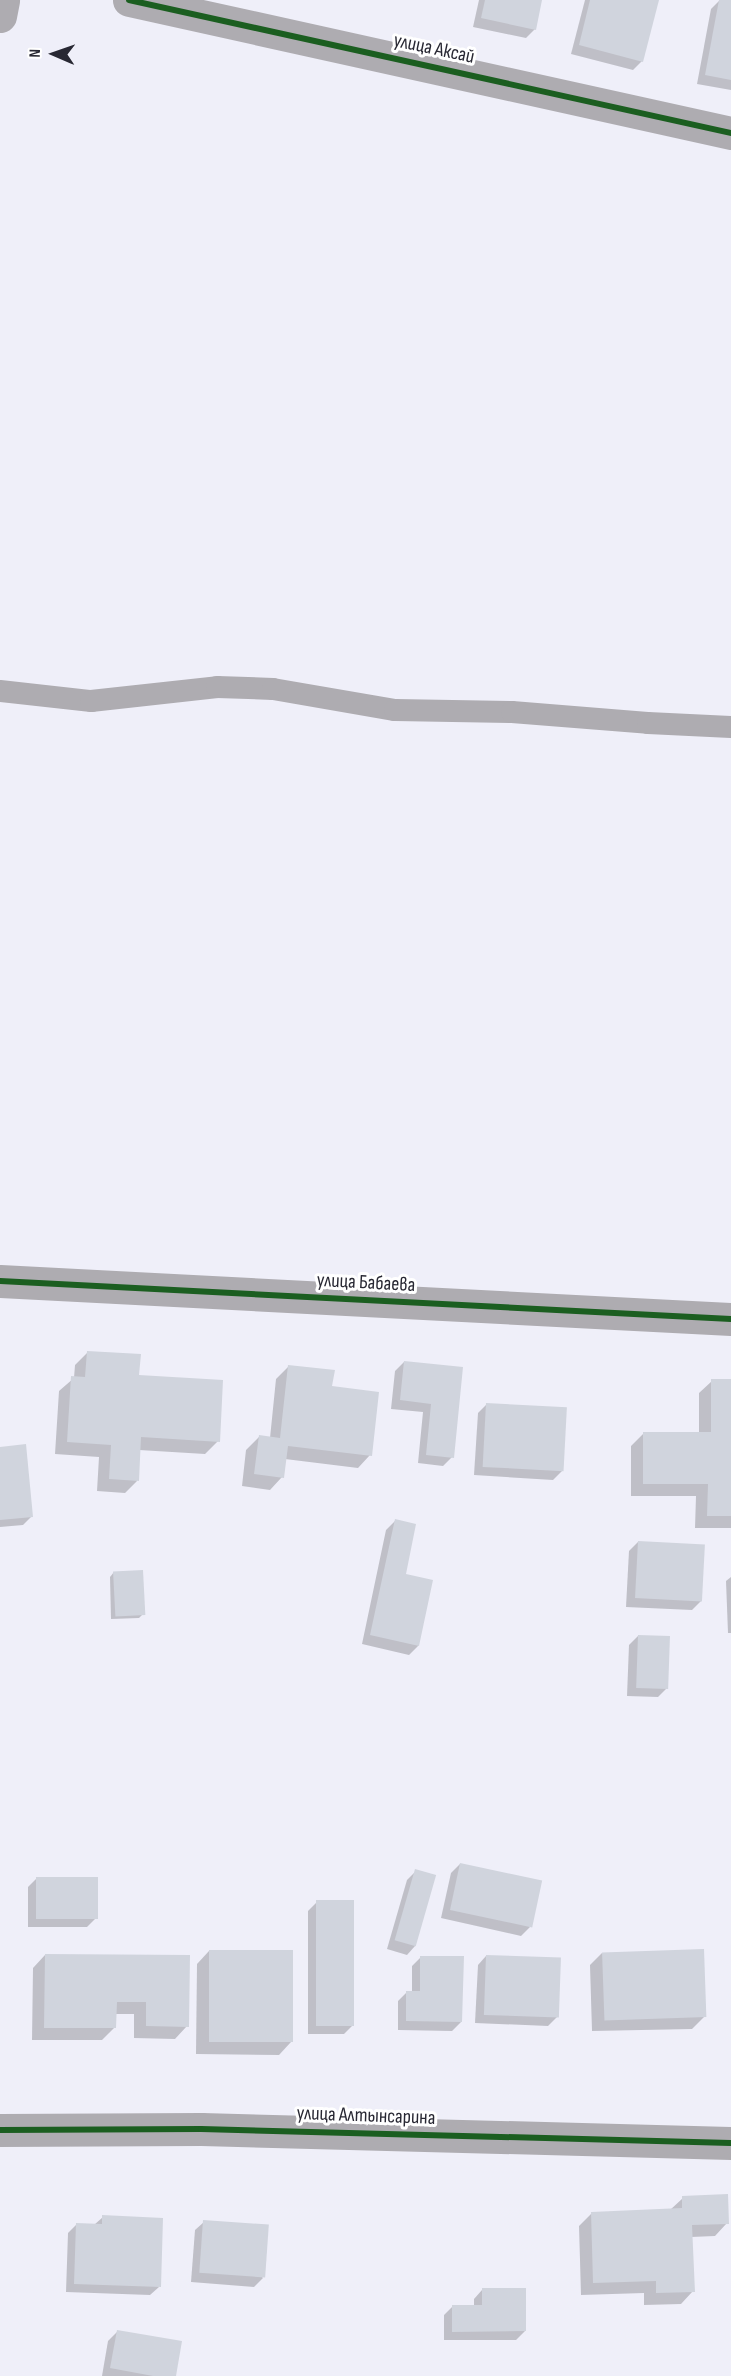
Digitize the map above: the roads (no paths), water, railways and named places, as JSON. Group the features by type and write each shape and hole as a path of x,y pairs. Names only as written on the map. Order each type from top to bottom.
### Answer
{"street":[{"path":"0,16 3,0"},
{"name":"улица Аксай","path":"129,0 731,133"},
{"name":"улица Бабаева","path":"0,1281 731,1318"},
{"name":"улица Алтынсарина","path":"0,2130 201,2128 731,2143"}],"lane":[{"path":"0,691 91,701 217,687 273,689 394,710 512,712 731,727"}]}
